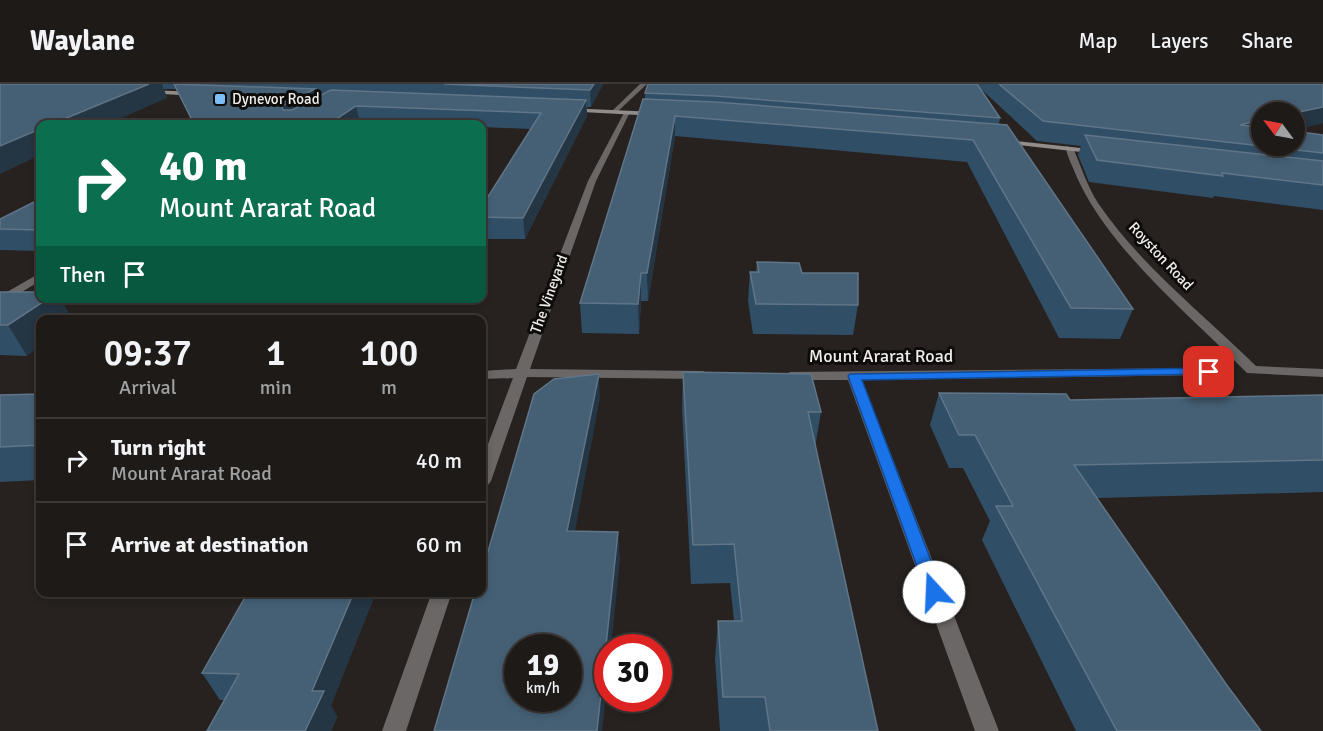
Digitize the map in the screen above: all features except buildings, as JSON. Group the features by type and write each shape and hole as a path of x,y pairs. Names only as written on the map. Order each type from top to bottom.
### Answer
{"main road":[{"path":"139,92 206,94"},
{"path":"562,110 671,115"},
{"path":"994,140 1104,152"}],"street":[{"path":"614,112 644,84"},
{"name":"The Vineyard","path":"486,470 592,181 627,112"},
{"name":"Royston Road","path":"1069,148 1083,184 1098,209 1140,258 1252,370 1323,374"},
{"path":"0,301 36,278"},
{"name":"Mount Ararat Road","path":"771,376 1209,372"},
{"path":"486,375 520,373 723,375"},
{"path":"854,376 987,731"},
{"path":"394,731 440,597"}],"place":[{"name":"Dynevor Road","path":"220,99"}],"route":[{"path":"934,592 854,376 1209,372"}]}
